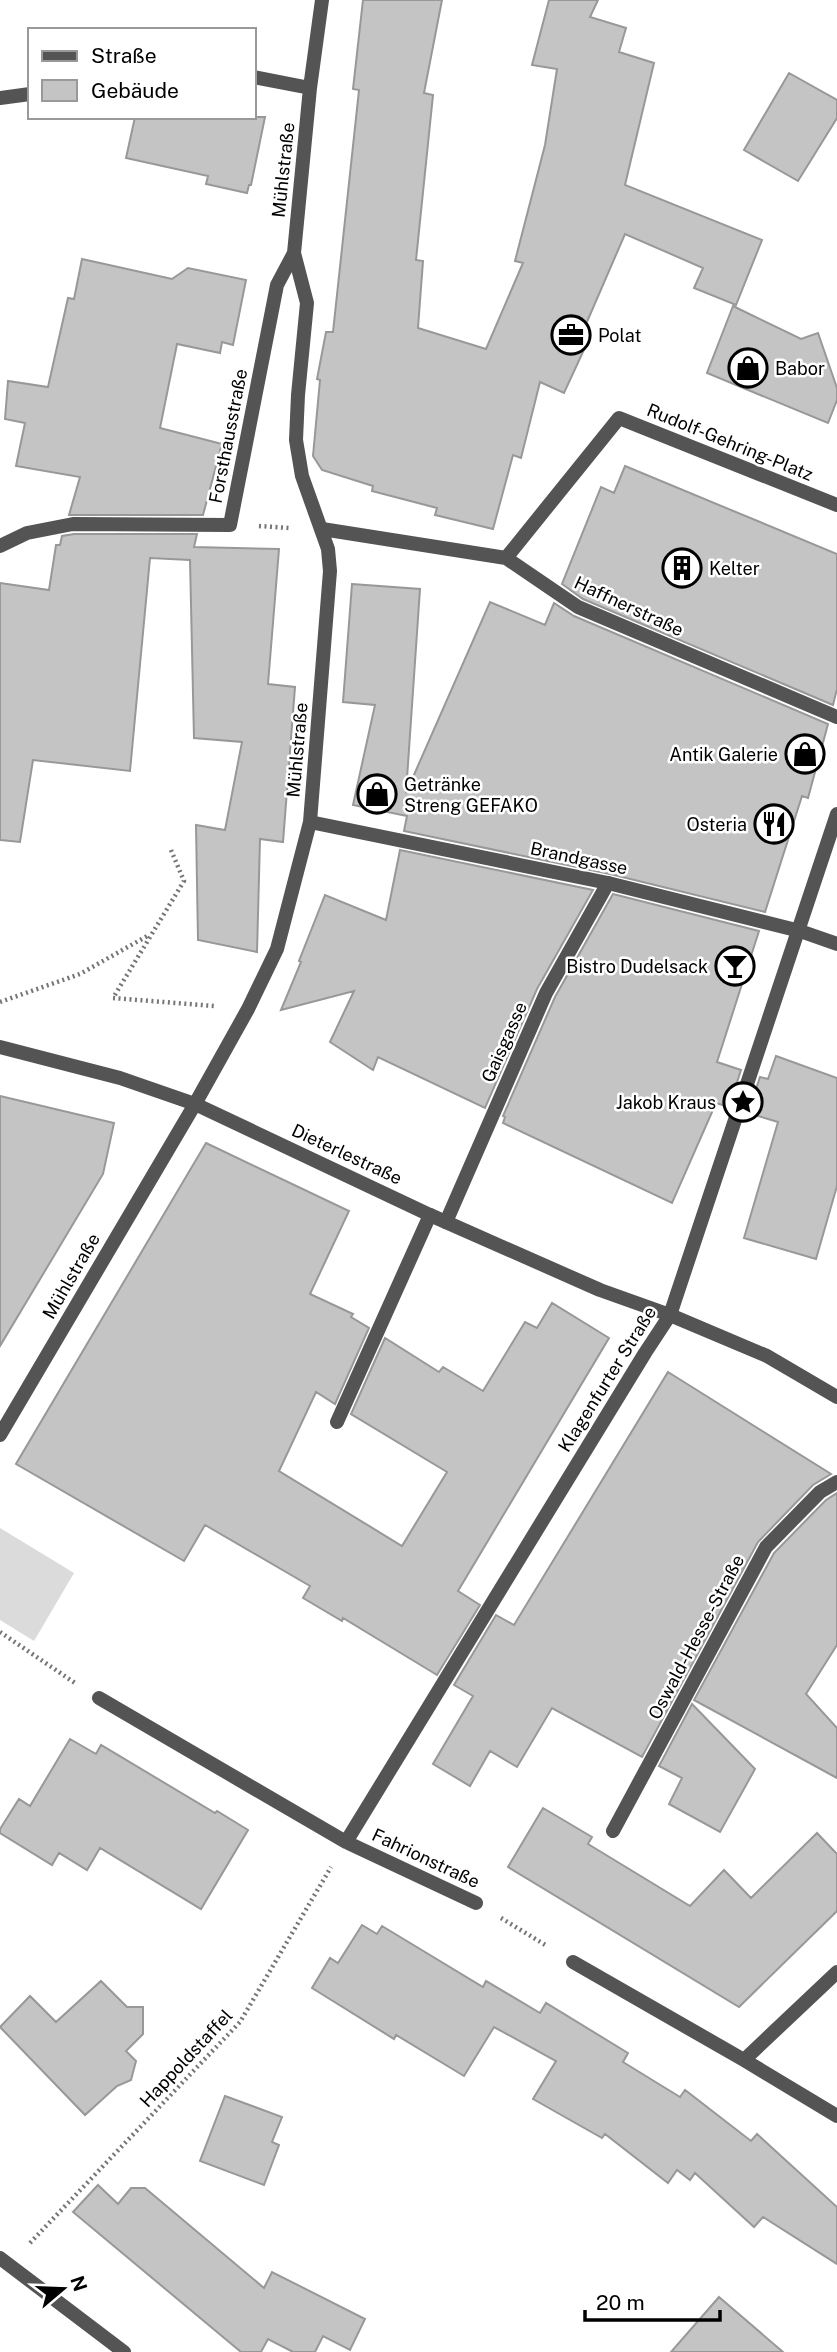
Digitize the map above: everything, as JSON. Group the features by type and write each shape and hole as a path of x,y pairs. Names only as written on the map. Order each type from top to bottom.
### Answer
{"street":[{"name":"Mühlstraße","path":"0,1434 195,1104 248,1009 277,949 310,822 330,571 328,549 302,476 296,440 307,303 294,253 310,88 322,0"},
{"path":"256,77 310,88"},
{"path":"0,98 28,94"},
{"name":"Forsthausstraße","path":"0,546 27,533 73,524 230,525 277,285 294,253"},
{"name":"Rudolf-Gehring-Platz","path":"506,558 619,418 837,505"},
{"name":"Haffnerstraße","path":"322,529 506,558 578,607 837,717"},
{"name":"Klagenfurter Straße","path":"346,1842 670,1315 837,814"},
{"name":"Brandgasse","path":"310,822 608,883 800,931 837,944"},
{"name":"Gaisgasse","path":"446,1222 546,993 608,883"},
{"name":"Dieterlestraße","path":"0,1047 120,1078 195,1104 430,1215 600,1290 670,1315"},
{"path":"337,1422 430,1215"},
{"path":"670,1315 767,1356 837,1397"},
{"name":"Oswald-Hesse-Straße","path":"613,1831 766,1548 820,1492 837,1482"},
{"name":"Fahrionstraße","path":"99,1698 346,1842 476,1903"},
{"path":"573,1962 837,2116"},
{"path":"744,2060 837,1972"},
{"path":"5,2262 124,2352"}],"path":[{"path":"230,525 322,529"},
{"path":"171,850 184,881 113,998 248,1009"},
{"path":"0,1002 80,974 150,935"},
{"path":"0,1632 99,1698"},
{"name":"Happoldstaffel","path":"5,2262 240,2022 346,1842"},
{"name":"Fahrionstraße","path":"476,1903 573,1962"}],"shaded area":[{"path":"0,1528 74,1573 34,1641 0,1620"}],"building":[{"path":"363,0 442,0 424,93 433,95 416,260 423,261 418,328 486,349 523,263 515,261 545,145 557,69 532,65 549,0 598,0 590,17 626,28 619,52 654,63 625,185 762,240 736,305 694,288 703,268 625,234 580,338 588,341 564,393 540,382 521,458 513,455 493,529 435,515 437,508 372,491 373,486 322,470 313,456 320,380 317,379 326,332 333,332 359,90 353,89"},
{"path":"789,73 837,100 837,118 798,181 744,150"},
{"path":"265,117 247,193 206,184 208,176 126,158 135,119"},
{"path":"82,259 172,279 188,268 246,280 233,345 222,342 220,353 177,344 160,428 222,444 203,515 69,515 80,477 16,466 25,423 5,419 8,381 48,387 68,298 74,299"},
{"path":"733,306 801,339 818,333 837,388 837,400 828,423 707,373"},
{"name":"Kelter","path":"625,466 837,554 837,689 833,705 583,599 562,584 601,487 614,493"},
{"path":"197,534 194,547 279,549 268,684 295,687 283,842 260,839 257,952 198,940 196,825 225,830 242,742 194,738 190,560 150,558 130,771 33,760 20,842 0,840 0,583 49,590 56,545 60,545 62,536"},
{"path":"352,584 420,589 406,793 490,602 545,625 554,603 574,616 828,724 808,798 802,796 765,912 610,874 404,831 407,816 353,805 375,705 343,702"},
{"path":"400,850 593,890 537,989 485,1108 378,1057 373,1070 330,1042 354,991 281,1010 325,895 386,920"},
{"path":"613,894 759,931 717,1062 741,1070 729,1107 716,1103 672,1203 503,1123 503,1116 555,997"},
{"path":"776,1056 837,1078 837,1186 816,1259 744,1238 778,1122 748,1113 760,1077 768,1079"},
{"path":"0,1096 114,1123 103,1174 0,1346"},
{"path":"206,1143 349,1211 310,1294 353,1314 351,1317 369,1328 335,1404 316,1392 279,1471 402,1546 447,1472 351,1414 385,1338 439,1372 443,1367 483,1391 525,1322 537,1328 552,1303 609,1338 458,1591 480,1605 437,1675 343,1618 342,1621 303,1598 310,1586 205,1525 184,1561 16,1464"},
{"path":"668,1372 831,1474 813,1485 758,1542 642,1757 552,1708 517,1767 490,1751 470,1786 433,1764 473,1696 454,1685 496,1615 514,1625"},
{"path":"837,1493 837,1645 806,1694 837,1728 837,1778 694,1700 774,1553 826,1500"},
{"path":"692,1704 755,1769 720,1832 669,1804 682,1778 659,1766"},
{"path":"70,1739 96,1754 101,1745 248,1830 201,1909 100,1848 87,1870 59,1853 52,1865 0,1833 19,1799 30,1806"},
{"path":"543,1808 592,1837 588,1844 690,1906 724,1870 751,1898 817,1833 837,1854 837,1911 739,2007 508,1867"},
{"path":"362,1925 377,1934 382,1926 483,1987 486,1981 540,2013 546,2003 628,2053 623,2062 680,2097 685,2090 751,2141 757,2134 837,2207 837,2264 763,2217 754,2227 695,2173 690,2180 677,2170 668,2183 605,2134 602,2138 533,2099 556,2061 494,2027 464,2076 396,2035 394,2039 312,1988 330,1958 338,1963"},
{"path":"101,1981 127,2007 143,2007 143,2034 126,2051 136,2061 131,2080 117,2086 85,2115 0,2027 30,1996 56,2022"},
{"path":"225,2096 282,2117 272,2142 279,2145 264,2185 200,2161"},
{"path":"98,2185 118,2204 131,2188 145,2188 264,2288 272,2272 365,2319 350,2350 323,2336 315,2352 293,2352 268,2339 261,2352 241,2352 73,2212"},
{"path":"719,2297 783,2352 671,2352"}],"place":[{"name":"Polat","path":"571,335"},
{"name":"Babor","path":"748,368"},
{"name":"Kelter","path":"682,568"},
{"name":"Antik Galerie","path":"805,754"},
{"name":"Getränke Streng GEFAKO","path":"377,794"},
{"name":"Osteria","path":"774,824"},
{"name":"Bistro Dudelsack","path":"735,966"},
{"name":"Jakob Kraus","path":"743,1102"}]}
